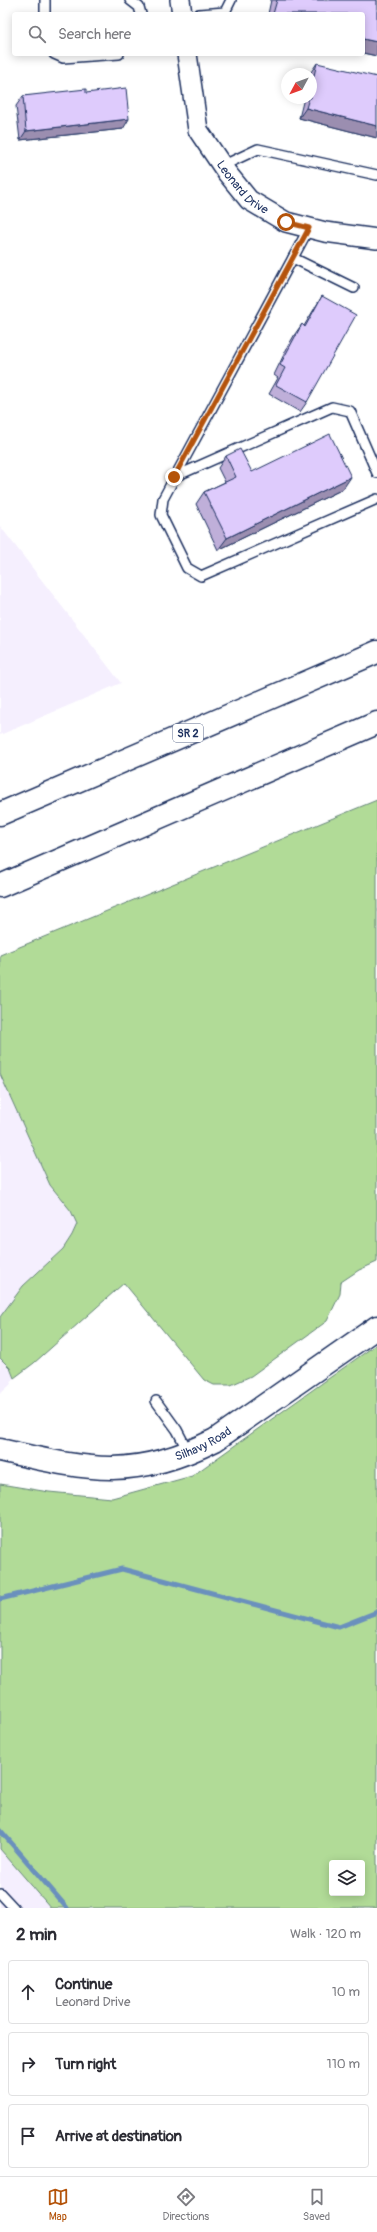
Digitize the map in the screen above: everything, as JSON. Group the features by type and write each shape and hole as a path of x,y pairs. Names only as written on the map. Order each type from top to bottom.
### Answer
{"main road":[{"name":"SR 2","path":"0,814 377,652"},
{"path":"0,886 376,724"},
{"name":"Silhavy Road","path":"0,1450 71,1466 102,1469 136,1467 167,1461 189,1453 215,1440 377,1326"}],"street":[{"path":"180,0 182,12"},
{"name":"Leonard Drive","path":"187,56 198,130 222,166 249,200 286,222 325,232 377,239"}],"lane":[{"path":"44,0 45,12"},
{"path":"130,0 139,7 140,12"},
{"path":"225,12 231,0"},
{"path":"58,56 63,58 90,56"},
{"path":"222,166 258,149 377,175"},
{"path":"309,228 174,477 163,499 161,515 187,568 201,576 377,499"},
{"path":"293,258 354,288"},
{"path":"174,477 332,407 350,411 377,473"},
{"path":"156,1401 177,1430 189,1453"},
{"path":"0,1893 14,1908"}],"shaded area":[{"path":"0,526 121,683 0,735"},
{"path":"0,1074 50,1185 71,1211 77,1224 63,1249 23,1286 0,1317"},
{"path":"0,1358 10,1368 14,1378 10,1385 0,1394"},
{"path":"0,1849 51,1908 0,1908"}],"green space":[{"path":"377,800 377,1262 359,1270 341,1282 340,1294 327,1321 251,1376 231,1385 214,1385 204,1380 124,1283 34,1363 14,1378 10,1368 0,1358 0,1317 23,1286 63,1249 77,1224 71,1211 50,1185 0,1074 0,955"},
{"path":"377,1344 377,1908 51,1908 0,1849 0,1484 49,1492 112,1498 192,1476"}],"building":[{"path":"277,0 377,0 377,42 365,39 365,12 274,12"},
{"path":"317,63 377,77 377,126 306,108 307,104 317,104"},
{"path":"126,88 129,119 26,131 23,96 86,89 86,93"},
{"path":"322,296 356,315 307,402 276,385 285,368 280,365 302,324 305,327"},
{"path":"330,434 351,477 227,538 204,492 236,477 226,456 240,449 252,472"}],"waterway":[{"path":"0,1599 122,1569 339,1627 377,1612"},
{"path":"0,1830 67,1908"}],"route":[{"path":"174,477 309,228 286,222"}]}
